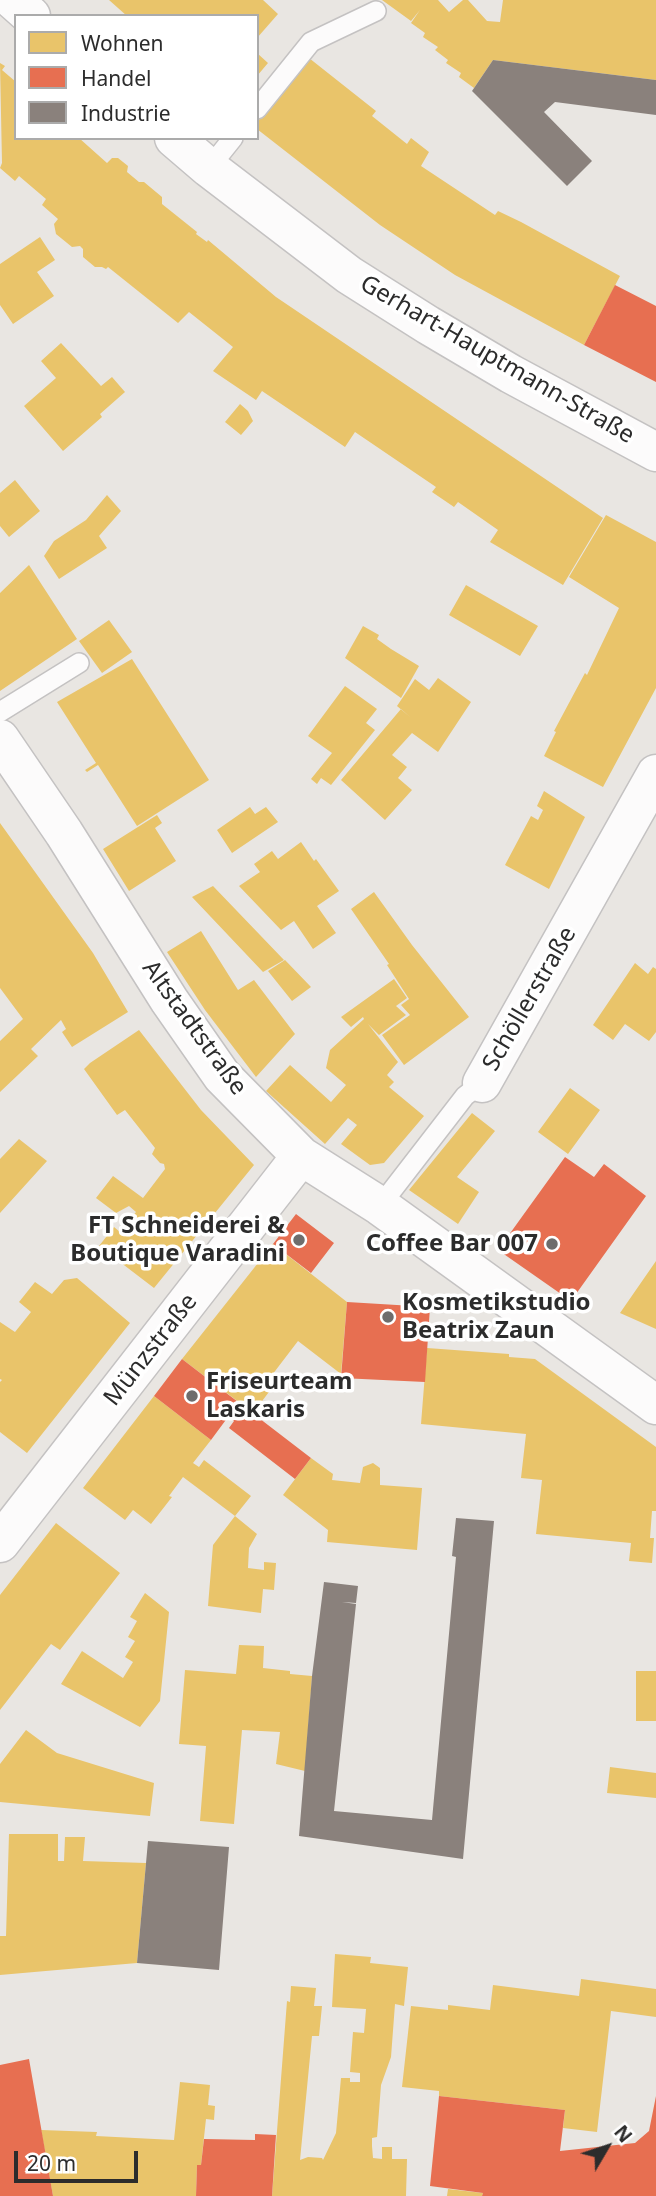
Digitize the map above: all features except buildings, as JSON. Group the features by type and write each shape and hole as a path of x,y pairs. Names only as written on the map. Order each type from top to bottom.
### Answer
{"street":[{"path":"13,0 29,14"},
{"name":"Gerhart-Hauptmann-Straße","path":"176,140 349,275 523,380 656,452"},
{"name":"Altstadtstraße","path":"0,739 64,833 169,1000 222,1076 301,1156 380,1206 656,1405"},
{"name":"Schöllerstraße","path":"482,1083 656,774"},
{"name":"Münzstraße","path":"0,1544 301,1156"}],"lane":[{"path":"259,106 311,42 376,11"},
{"path":"209,168 231,140"},
{"path":"0,712 79,663"},
{"name":"Schöllerstraße","path":"380,1206 465,1096 482,1083"}],"place":[{"name":"FT Schneiderei & Boutique Varadini","path":"299,1240"},
{"name":"Coffee Bar 007","path":"552,1244"},
{"name":"Kosmetikstudio Beatrix Zaun","path":"388,1317"},
{"name":"Friseurteam Laskaris","path":"192,1396"}]}
